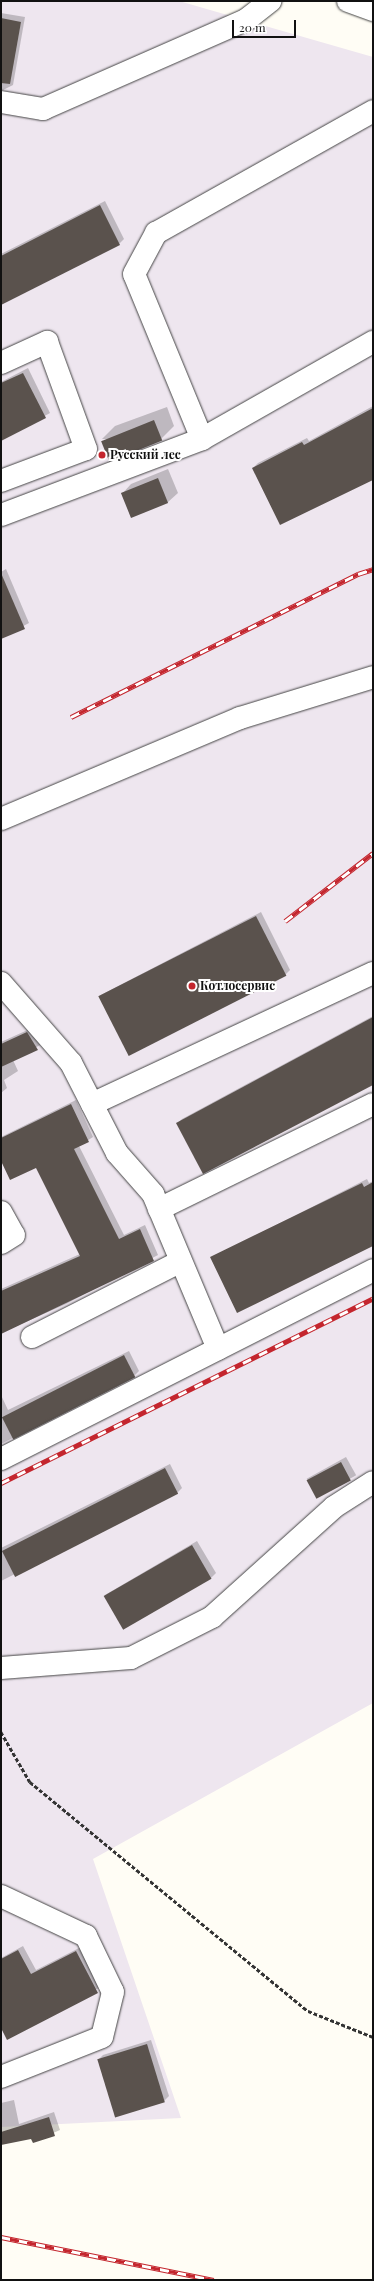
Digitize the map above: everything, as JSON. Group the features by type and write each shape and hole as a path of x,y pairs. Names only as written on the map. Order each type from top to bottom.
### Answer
{"street":[{"path":"1,102 42,109 246,20 270,1"},
{"path":"348,1 373,10"},
{"path":"202,439 134,274 156,233 373,111"},
{"path":"1,363 46,342 86,449 1,481"},
{"path":"1,515 202,439 373,342"},
{"path":"1,819 240,718 373,677"},
{"path":"92,1104 373,973"},
{"path":"1,983 71,1063 117,1153 153,1194 218,1349"},
{"path":"160,1209 373,1104"},
{"path":"1,1212 14,1235 1,1243"},
{"path":"32,1337 181,1261"},
{"path":"1,1459 373,1270"},
{"path":"1,1668 131,1658 144,1652 212,1617 334,1507 373,1482"},
{"path":"1,1896 86,1936 113,1992 102,2037 1,2077"}],"path":[{"path":"1,1732 30,1782 302,2006 373,2037"}],"shaded area":[{"path":"1,1 179,1 373,57 373,1703 93,1859 181,2118 1,2127"}],"building":[{"path":"1,18 21,22 10,84 1,83"},
{"path":"100,205 120,245 1,305 1,256"},
{"path":"23,373 46,418 1,441 1,383"},
{"path":"373,408 373,480 280,525 252,468 302,442 304,445"},
{"name":"Русский лес","path":"154,420 162,440 109,462 101,441"},
{"path":"158,478 168,503 131,518 121,493"},
{"path":"1,573 25,629 1,639"},
{"name":"Котлосервис","path":"256,916 286,976 129,1056 98,996"},
{"path":"373,1017 373,1085 203,1174 176,1123"},
{"path":"27,1032 38,1050 1,1067 1,1044"},
{"path":"71,1104 89,1142 74,1149 119,1239 140,1229 154,1261 1,1334 1,1291 80,1256 36,1168 10,1180 1,1161 1,1138"},
{"path":"373,1182 373,1246 237,1313 210,1257 362,1183 364,1187"},
{"path":"124,1355 135,1377 13,1439 2,1417"},
{"path":"341,1462 351,1481 316,1499 307,1480"},
{"path":"165,1468 178,1494 15,1577 2,1551"},
{"path":"192,1545 212,1579 123,1630 104,1596"},
{"path":"18,1950 31,1974 76,1951 98,1993 7,2040 1,2028 1,1959"},
{"path":"147,2044 165,2102 115,2118 97,2059"},
{"path":"49,2117 55,2136 33,2143 31,2139 1,2145 1,2132"}],"railway":[{"path":"71,717 358,574 373,569"},
{"path":"285,921 373,853"},
{"path":"1,1483 373,1298"},
{"path":"1,2237 214,2280"}],"place":[{"name":"Русский лес","path":"102,455"},
{"name":"Котлосервис","path":"192,986"}]}
